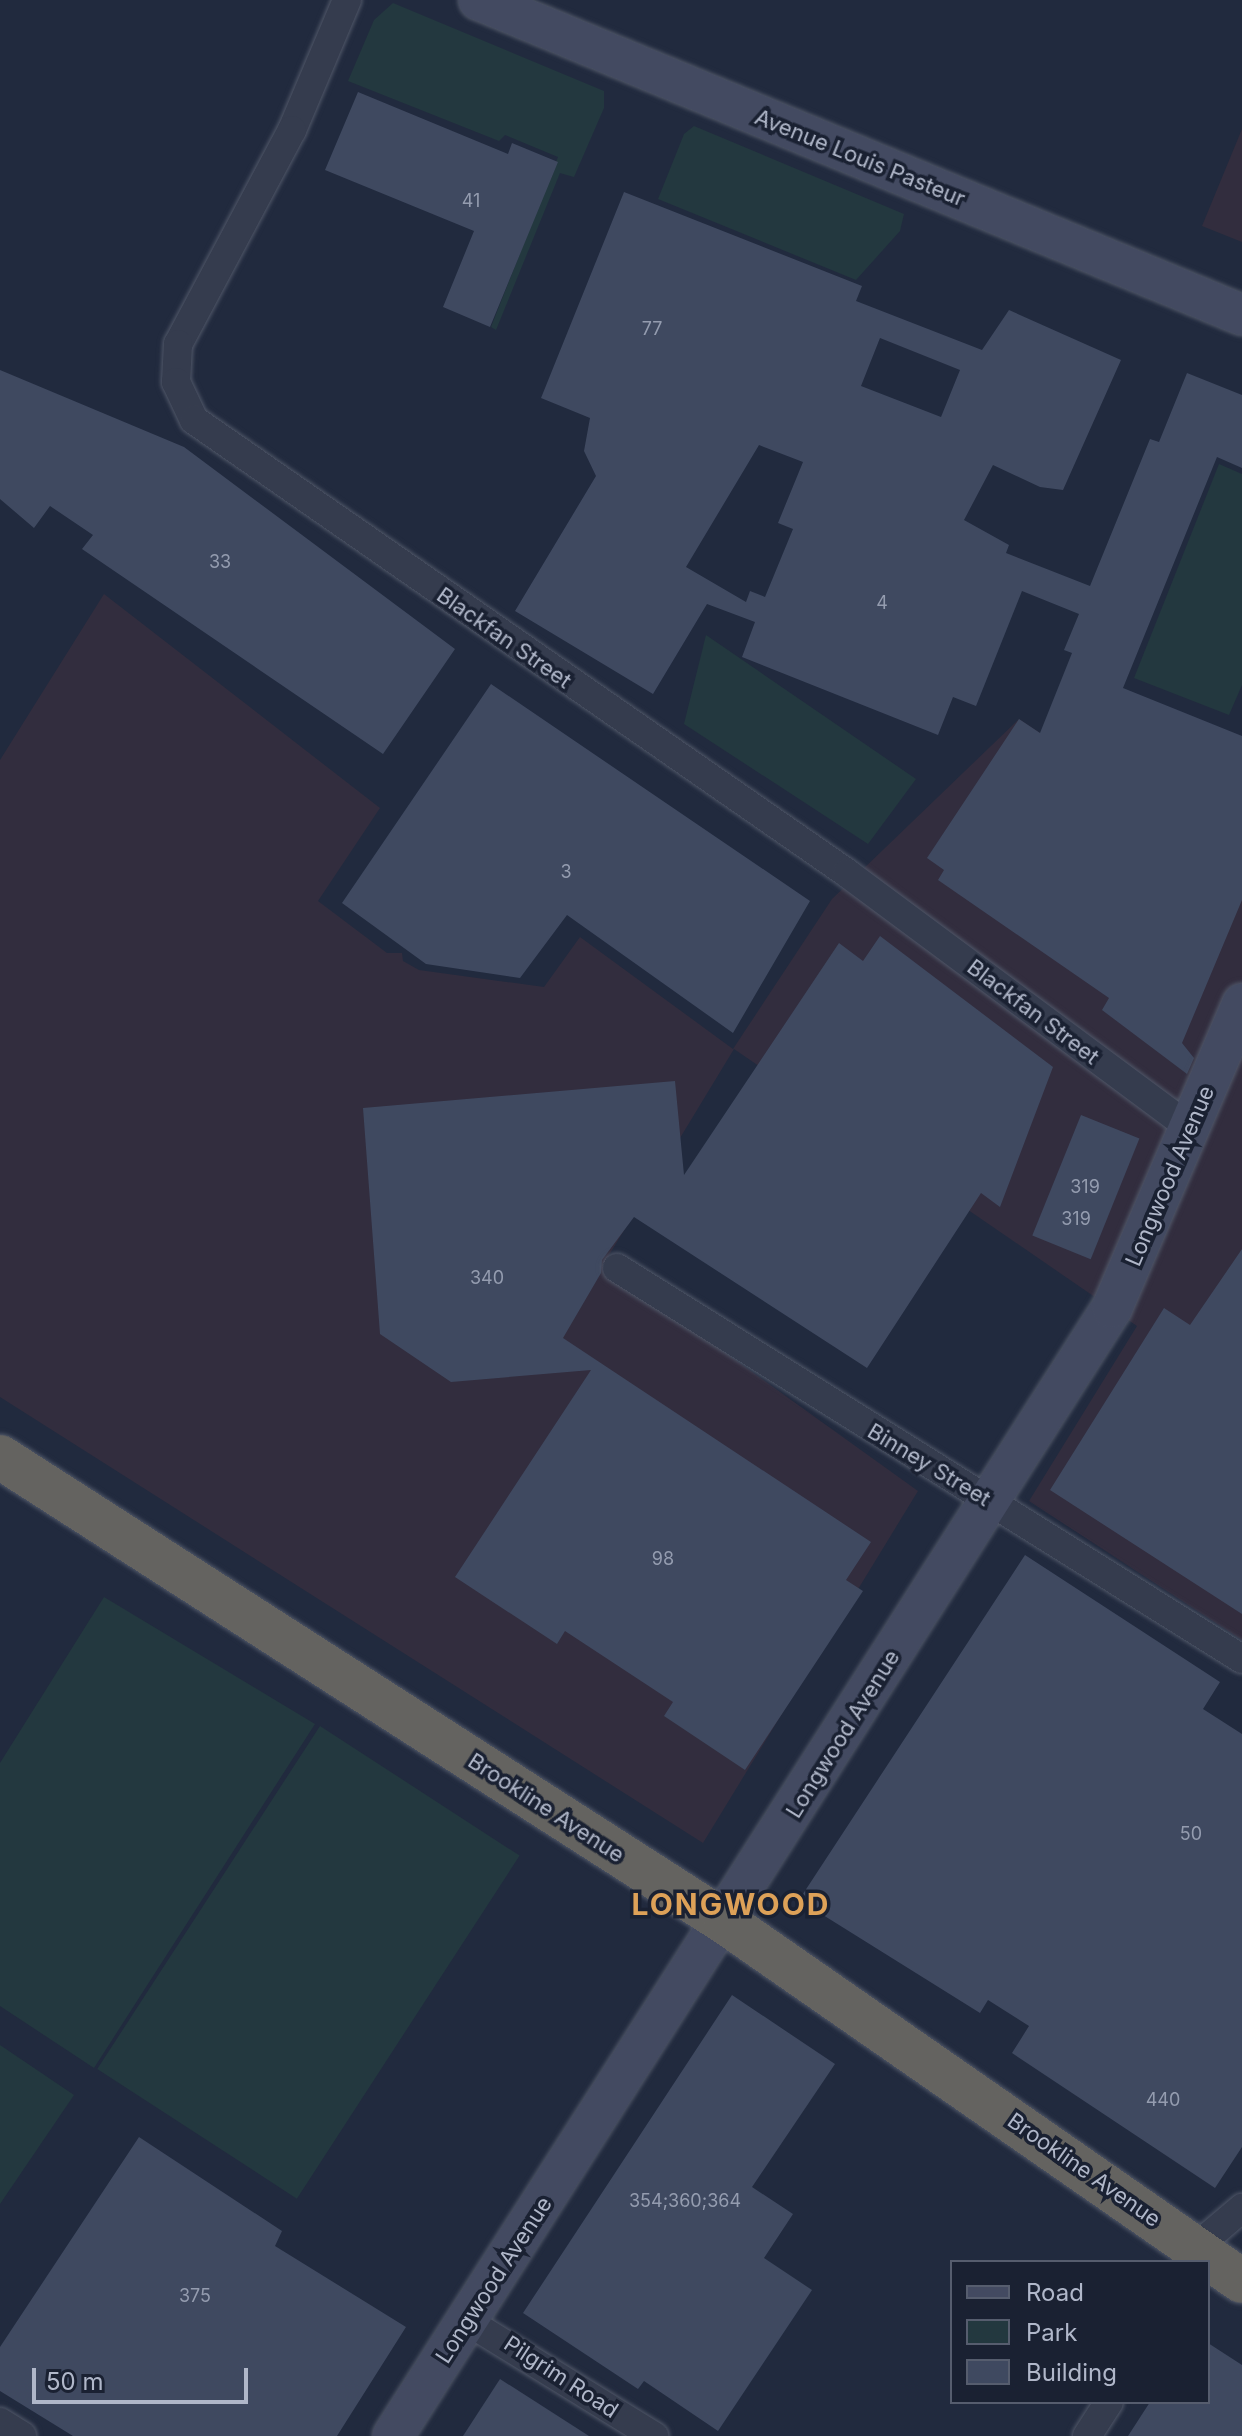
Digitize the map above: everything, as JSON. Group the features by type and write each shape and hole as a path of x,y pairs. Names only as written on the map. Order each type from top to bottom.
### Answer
{"highway":[{"name":"Brookline Avenue","path":"0,1457 725,1922 1192,2255"},
{"name":"Brookline Avenue","path":"1210,2264 1242,2281"}],"main road":[{"name":"Avenue Louis Pasteur","path":"479,0 1242,315"},
{"name":"Longwood Avenue","path":"393,2436 725,1922 1122,1290 1242,1004"}],"street":[{"name":"Blackfan Street","path":"347,0 292,130 178,344 176,382 194,420 847,873 1190,1128"},
{"name":"Binney Street","path":"617,1268 1242,1659"},
{"path":"1192,2255 1242,2208"},
{"name":"Pilgrim Road","path":"467,2321 654,2436"},
{"path":"1087,2436 1108,2404"},
{"path":"0,2422 22,2436"}],"shaded area":[{"path":"1242,129 1242,242 1202,226"},
{"path":"104,594 380,808 318,901 387,953 402,953 403,961 419,970 544,987 580,937 733,1049 832,899 1019,719 1242,867 1242,1640 1029,1501 1137,1326 734,1049 603,1265 918,1491 703,1843 0,1397 0,760"}],"green space":[{"path":"393,3 604,91 604,108 574,177 560,173 496,330 491,327 558,157 505,135 499,141 348,81 374,20"},
{"path":"694,126 904,214 900,231 856,280 658,199 684,134"},
{"path":"1219,464 1242,474 1242,685 1229,715 1134,678"},
{"path":"706,635 916,779 868,844 684,724"},
{"path":"104,1597 315,1724 94,2068 0,2006 0,1763"},
{"path":"320,1726 520,1856 297,2199 97,2069"},
{"path":"0,2045 74,2095 0,2204"}],"building":[{"path":"358,92 508,154 512,143 558,162 490,327 443,307 474,231 325,170"},
{"path":"624,192 862,286 856,301 982,350 1009,310 1121,360 1063,490 1040,487 993,465 964,520 1009,545 1006,553 1090,586 1150,439 1159,442 1187,373 1242,395 1242,468 1217,457 1123,688 1242,736 1242,900 1182,1043 1194,1058 1187,1074 1102,1010 1109,998 938,880 944,870 927,858 1019,719 1040,733 1072,653 1064,650 1079,614 1022,591 976,706 953,697 938,735 742,657 755,622 707,604 653,694 515,611 596,476 584,451 590,418 541,398","holes":["880,338 960,370 941,417 861,386","759,445 803,462 778,523 793,529 765,597 750,591 746,602 686,567"]},
{"path":"0,370 184,447 455,649 383,754 82,549 93,535 50,506 34,528 0,499"},
{"path":"491,684 810,901 733,1033 567,915 520,978 426,964 342,903"},
{"path":"880,936 1053,1067 1000,1207 981,1193 867,1368 634,1217 602,1260 601,1273 563,1338 871,1542 846,1580 863,1591 745,1770 664,1716 673,1702 565,1631 557,1644 455,1577 591,1370 451,1382 380,1334 363,1108 675,1081 684,1175 839,943 863,961"},
{"path":"1081,1115 1139,1139 1091,1259 1032,1236"},
{"path":"1242,1249 1242,1614 1050,1490 1164,1308 1190,1325"},
{"path":"1025,1555 1220,1682 1203,1709 1242,1734 1242,2147 1215,2188 1012,2053 1029,2026 988,2000 980,2013 799,1900"},
{"path":"732,1995 835,2064 752,2187 793,2214 764,2258 812,2290 718,2431 644,2381 638,2389 523,2313"},
{"path":"139,2137 282,2231 275,2246 406,2327 337,2436 73,2436 0,2391 0,2347"},
{"path":"1210,2344 1242,2365 1242,2436 1128,2436 1149,2404 1210,2404"},
{"path":"500,2379 589,2436 463,2436"}],"district":[{"name":"LONGWOOD","path":"731,1904"}]}
